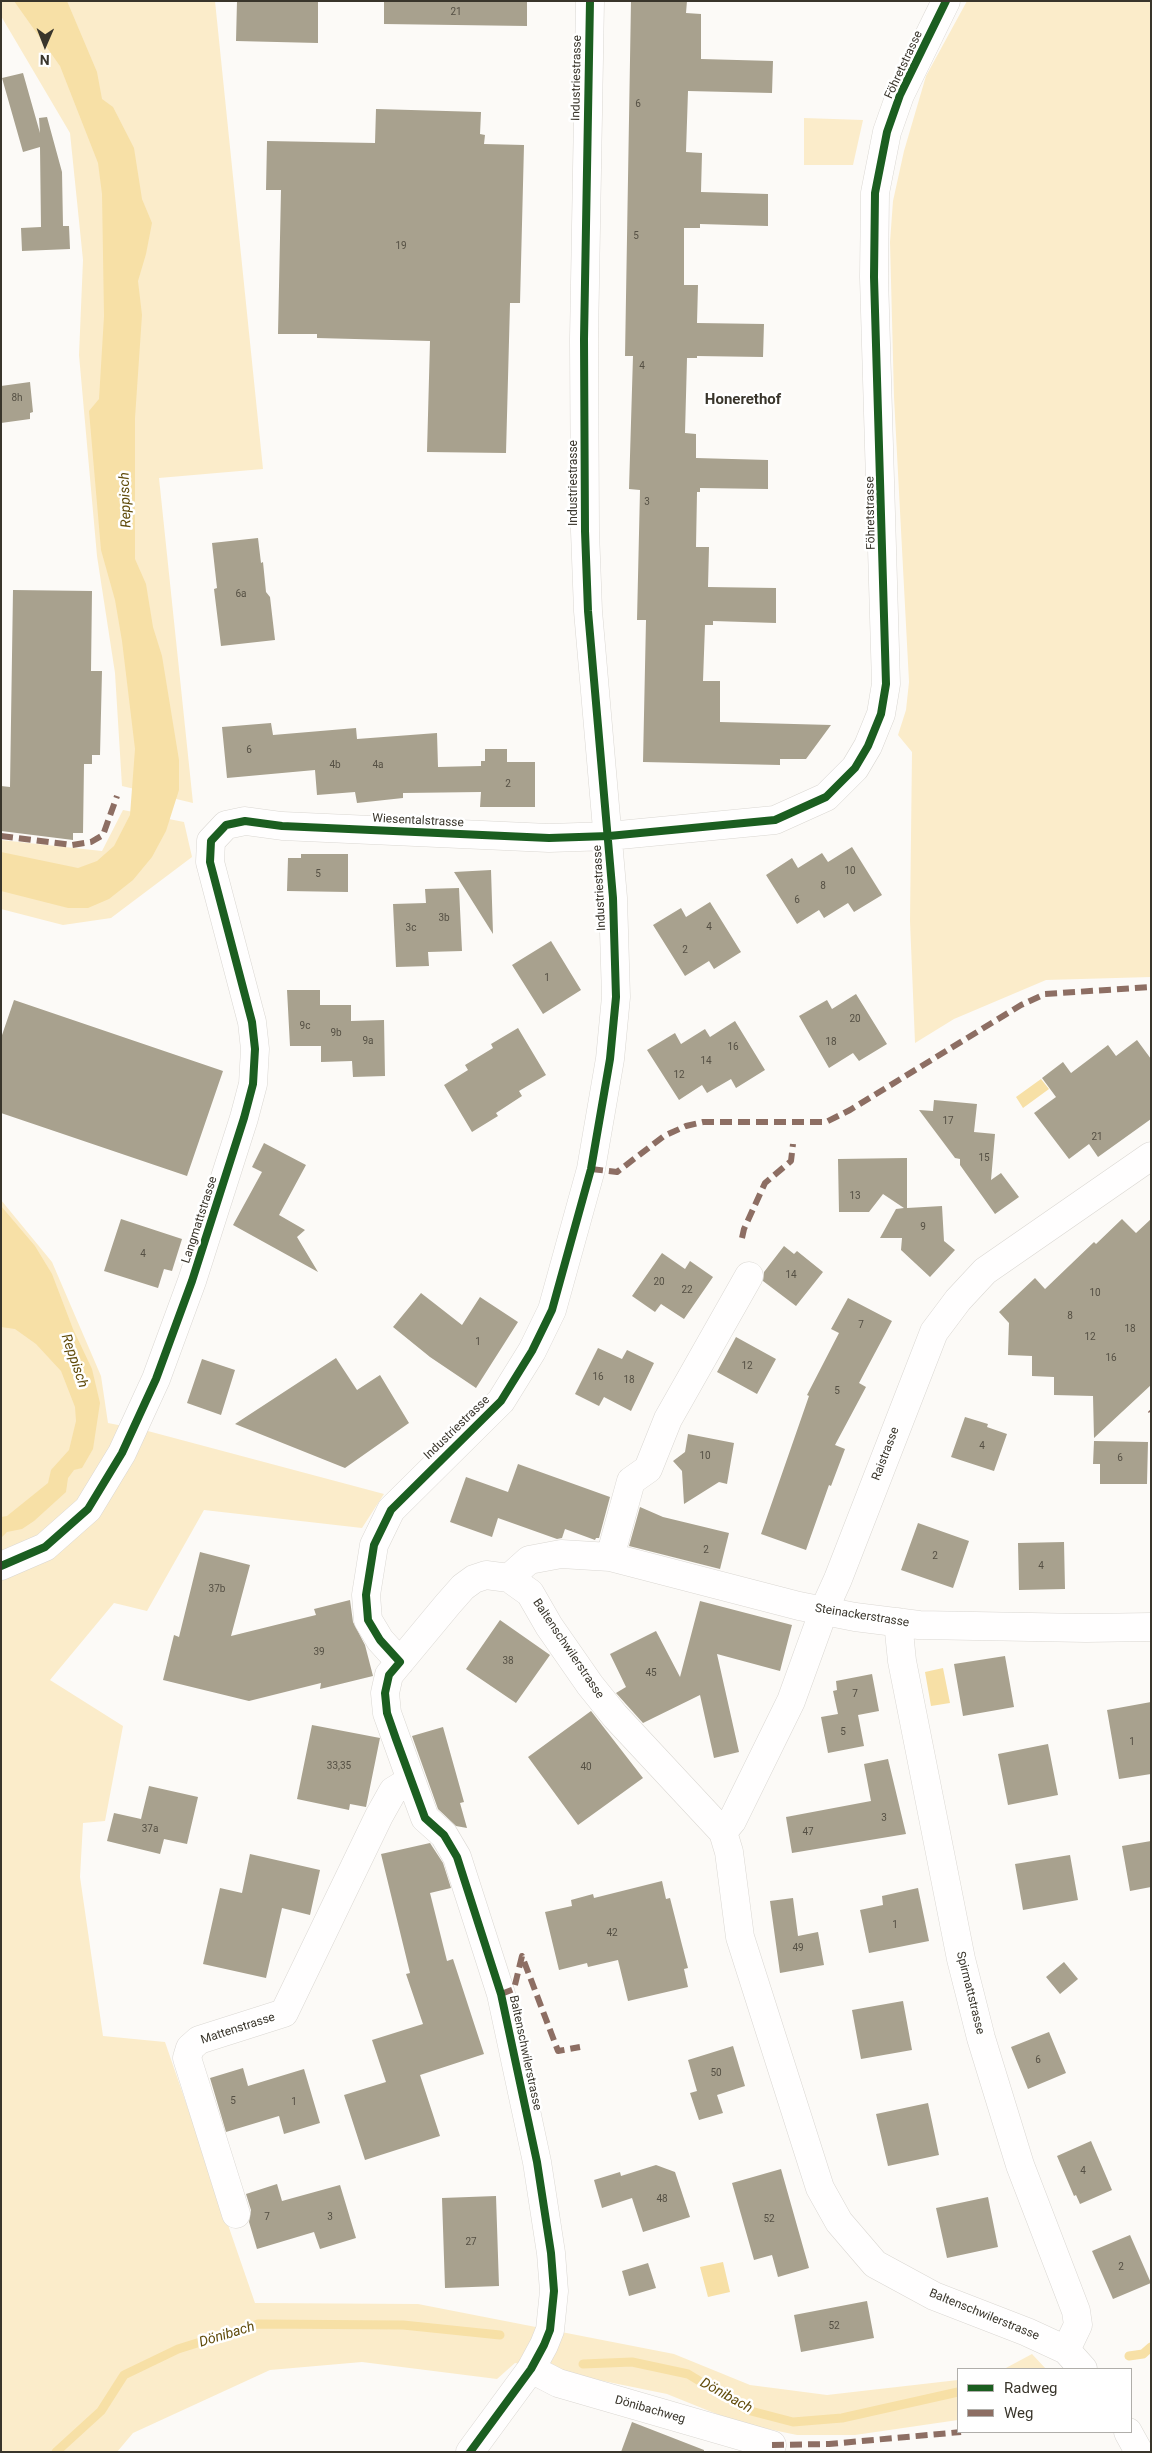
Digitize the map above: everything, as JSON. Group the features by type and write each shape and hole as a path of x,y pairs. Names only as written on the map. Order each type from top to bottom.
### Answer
{"street":[{"name":"Industriestrasse","path":"400,1662 380,1640 368,1620 366,1594 374,1545 391,1510 501,1401 532,1351 552,1310 591,1169 610,1059 616,997 609,836 588,611 585,540 584,339 590,1"},
{"name":"Föhretstrasse","path":"609,836 775,820 826,797 854,768 871,738 881,714 886,684 874,277 875,193 887,132 900,95 946,1"},
{"name":"Wiesentalstrasse","path":"226,825 245,822 282,826 476,836 549,838 609,836"},
{"name":"Langmattstrasse","path":"1,1566 45,1547 88,1509 122,1453 156,1379 192,1281 244,1118 252,1084 255,1048 252,1022 210,862 211,841 226,825"},
{"name":"Raistrasse","path":"723,1832 732,1821 791,1701 824,1610 842,1570 934,1332 958,1300 985,1271 1151,1156"},
{"path":"610,1557 631,1482 648,1469 668,1419 749,1276"},
{"name":"Steinackerstrasse","path":"509,1578 529,1560 561,1554 610,1557 799,1606 855,1617 898,1622 1076,1628 1151,1627"},
{"name":"Baltenschwilerstrasse","path":"470,2452 531,2369 542,2350 550,2330 554,2291 537,2162 502,1994 457,1857 444,1835 425,1818 410,1780 387,1713 385,1693 389,1675 463,1587 474,1579 486,1575 509,1578 530,1593 560,1640 615,1716 723,1832 729,1852 740,1937 820,2188 839,2222 875,2264 934,2296 1027,2332 1075,2360"},
{"name":"Spirmattstrasse","path":"898,1622 904,1670 962,1959 981,2038 1020,2165 1076,2311 1078,2325 1075,2360"},
{"name":"Mattenstrasse","path":"236,2214 187,2058 190,2048 199,2040 284,2013 379,1816 393,1791 410,1780"},
{"name":"Dönibachweg","path":"531,2369 558,2383 772,2445"},
{"path":"1129,2433 1139,2452"}],"shaded area":[{"path":"1,1 215,1 263,469 159,478 193,803 122,786 115,673 97,556 79,355 83,260 70,133 1,16"},
{"path":"967,1 1151,1 1151,977 1046,980 954,1019 915,1043 910,921 912,752 898,735 906,710 909,682 894,397 890,242 893,201 904,151 926,76"},
{"path":"804,118 863,120 853,165 804,165"},
{"path":"123,810 184,822 192,857 111,918 63,925 1,909 1,840 102,851"},
{"path":"1,1200 52,1262 101,1376 108,1423 144,1430 384,1494 362,1528 204,1510 147,1611 114,1603 50,1680 123,1726 105,1821 83,1823 80,1877 103,2036 165,2042 255,2303 418,2304 674,2354 750,2385 827,2395 957,2380 957,2420 855,2435 797,2435 739,2423 667,2394 515,2363 497,2379 362,2362 270,2370 133,2433 117,2452 1,2452"},
{"path":"1032,2354 1045,2368 1006,2368"}],"water":[{"name":"Reppisch","path":"14,1 67,1 97,72 102,99 113,107 134,148 142,199 152,223 138,281 142,315 135,418 135,559 146,584 153,627 162,656 179,760 179,790 166,831 152,857 133,880 109,899 88,908 68,908 1,891 1,852 78,868 97,861 114,846 130,815 135,749 115,600 101,550 89,411 99,399 104,316 102,194 98,163 60,66"},
{"path":"1041,1079 1049,1089 1023,1108 1016,1097"},
{"name":"Reppisch","path":"1,1206 35,1246 52,1274 73,1329 92,1369 100,1403 93,1449 82,1468 74,1470 68,1478 66,1492 34,1521 22,1529 7,1532 1,1538 1,1517 7,1516 48,1483 51,1470 69,1450 76,1421 75,1407 61,1371 36,1344 15,1329 1,1327"},
{"path":"943,1668 950,1703 931,1706 925,1672"},
{"path":"723,2262 730,2292 708,2297 700,2267"}],"building":[{"path":"237,1 318,1 318,43 236,41"},
{"path":"384,1 527,1 527,26 384,24"},
{"path":"631,1 687,1 686,13 701,14 701,59 773,61 772,93 688,91 686,152 702,153 701,192 768,194 768,226 700,224 700,228 684,228 684,285 698,285 697,323 764,324 763,357 697,356 697,358 687,358 685,433 696,434 696,458 768,460 768,489 700,488 700,492 697,492 696,547 709,547 708,587 776,588 776,623 713,621 713,625 705,625 703,681 720,681 720,722 831,725 806,759 780,759 780,765 643,762 646,620 637,620 640,490 629,489 633,356 625,356"},
{"path":"23,73 40,133 39,118 47,117 62,172 63,226 69,226 70,249 22,251 21,228 41,227 40,147 23,152 2,78"},
{"path":"376,109 481,112 480,134 485,135 484,144 524,145 520,303 510,303 506,453 427,452 430,341 317,338 317,334 278,334 281,190 266,190 267,141 375,143"},
{"path":"30,382 33,412 30,413 30,419 1,423 1,386"},
{"path":"258,538 266,592 270,597 275,640 221,646 214,589 217,588 212,543"},
{"path":"13,590 92,591 91,671 102,671 100,755 92,755 92,764 84,764 83,833 73,833 73,840 1,831 1,786 10,787"},
{"path":"271,723 273,735 356,728 357,739 437,733 438,767 481,766 481,761 485,761 485,749 507,749 507,762 535,762 535,807 480,807 481,792 403,793 403,798 357,803 355,792 317,795 315,770 227,778 222,727"},
{"path":"852,847 882,895 854,912 848,903 824,918 819,910 797,924 766,875 792,858 798,868 822,853 828,862"},
{"path":"301,854 348,854 348,892 287,891 288,858 301,858"},
{"path":"491,870 493,934 454,872"},
{"path":"459,888 462,951 428,952 429,966 396,967 393,904 426,903 425,889"},
{"path":"710,902 741,952 714,969 709,961 685,976 653,925 681,908 686,917"},
{"path":"551,941 581,990 543,1014 512,965"},
{"path":"287,990 320,990 320,1005 351,1005 351,1021 384,1020 385,1076 353,1077 352,1061 321,1062 321,1046 290,1046"},
{"path":"856,994 887,1044 859,1061 853,1053 829,1068 799,1016 827,1000 832,1009"},
{"path":"14,1000 223,1071 187,1176 1,1113 1,1038"},
{"path":"735,1021 765,1070 736,1088 731,1079 707,1093 702,1085 679,1100 647,1050 675,1033 681,1044 705,1029 710,1037"},
{"path":"518,1028 546,1075 519,1091 522,1096 496,1113 498,1116 472,1132 444,1085 468,1070 465,1065 493,1048 491,1044"},
{"path":"1137,1040 1151,1059 1151,1119 1098,1157 1089,1144 1069,1159 1034,1113 1056,1097 1042,1078 1063,1062 1071,1073 1108,1045 1116,1056"},
{"path":"934,1100 977,1104 974,1132 995,1134 991,1180 1001,1173 1019,1197 995,1214 960,1165 960,1159 955,1158 919,1110 933,1111"},
{"path":"264,1143 306,1165 279,1215 305,1230 297,1237 318,1272 233,1225 262,1172 252,1167"},
{"path":"907,1158 907,1208 942,1206 944,1241 955,1250 930,1277 901,1250 902,1238 880,1238 896,1209 904,1208 883,1194 869,1212 839,1212 838,1159"},
{"path":"121,1219 182,1239 172,1271 164,1269 158,1288 104,1271"},
{"path":"1122,1219 1136,1233 1151,1219 1151,1385 1094,1438 1093,1396 1054,1395 1054,1377 1032,1376 1032,1356 1008,1355 1009,1323 999,1312 1035,1278 1045,1289 1094,1242 1096,1244"},
{"path":"784,1246 794,1254 797,1251 823,1272 796,1306 763,1281 764,1272"},
{"path":"662,1253 685,1269 690,1261 713,1277 684,1319 661,1304 655,1312 632,1296"},
{"path":"421,1293 462,1325 480,1297 518,1322 476,1388 430,1357 393,1327"},
{"path":"848,1298 892,1321 859,1383 866,1387 835,1445 845,1449 831,1486 829,1485 806,1550 761,1534 809,1396 807,1395 839,1333 831,1329"},
{"path":"736,1337 776,1359 757,1394 717,1372"},
{"path":"598,1348 622,1359 627,1350 654,1363 631,1411 604,1397 599,1406 575,1394"},
{"path":"336,1358 357,1390 380,1375 409,1423 345,1468 235,1424"},
{"path":"202,1359 235,1370 221,1415 187,1403"},
{"path":"965,1417 988,1424 987,1427 1007,1434 994,1471 951,1457"},
{"path":"688,1434 734,1443 727,1484 719,1482 684,1504 682,1471 673,1461 685,1452"},
{"path":"1094,1441 1148,1442 1147,1484 1100,1484 1100,1464 1093,1464"},
{"path":"518,1464 610,1497 599,1538 595,1540 565,1529 562,1538 557,1539 498,1518 492,1537 450,1522 466,1477 508,1492"},
{"path":"640,1507 663,1517 729,1533 720,1569 629,1546"},
{"path":"918,1523 969,1541 953,1588 901,1570"},
{"path":"1064,1542 1065,1589 1019,1590 1018,1543"},
{"path":"200,1552 250,1565 231,1636 316,1615 314,1609 350,1600 353,1622 365,1645 373,1676 320,1689 321,1683 249,1701 163,1680 174,1635 179,1637"},
{"path":"700,1601 792,1625 780,1671 717,1654 739,1752 714,1758 700,1695 643,1723 616,1693 626,1687 610,1654 656,1631 680,1677"},
{"path":"500,1620 550,1655 516,1703 466,1669"},
{"path":"1005,1656 1014,1707 963,1716 954,1664"},
{"path":"872,1674 879,1711 858,1715 864,1746 828,1753 821,1717 838,1714 833,1691 837,1690 836,1681"},
{"path":"1151,1702 1151,1774 1119,1779 1107,1710"},
{"path":"591,1711 643,1778 578,1825 528,1757"},
{"path":"312,1725 380,1738 366,1807 350,1804 349,1810 297,1799"},
{"path":"443,1727 464,1802 460,1803 467,1828 456,1826 438,1809 412,1736"},
{"path":"1048,1744 1058,1795 1008,1805 998,1754"},
{"path":"888,1759 906,1834 792,1853 786,1817 871,1801 864,1764"},
{"path":"149,1786 198,1797 187,1844 164,1839 160,1854 107,1841 114,1813 141,1819"},
{"path":"1151,1841 1151,1887 1130,1891 1122,1846"},
{"path":"430,1843 443,1863 451,1888 430,1893 447,1961 453,1959 484,2054 420,2075 440,2136 365,2160 344,2095 386,2082 372,2040 423,2024 406,1974 410,1973 381,1854"},
{"path":"250,1854 320,1870 310,1915 282,1908 266,1978 203,1964 220,1888 242,1893"},
{"path":"1070,1855 1078,1900 1023,1910 1015,1864"},
{"path":"662,1881 666,1899 670,1898 688,1968 684,1969 688,1987 628,2001 618,1960 588,1967 587,1963 559,1970 545,1912 572,1906 571,1900 593,1894 594,1898"},
{"path":"918,1888 929,1941 869,1953 860,1910 883,1905 882,1896"},
{"path":"793,1898 798,1936 818,1932 824,1965 780,1973 770,1901"},
{"path":"1064,1962 1078,1979 1060,1994 1046,1977"},
{"path":"903,2001 912,2050 861,2059 852,2010"},
{"path":"1049,2032 1066,2073 1028,2089 1011,2047"},
{"path":"733,2046 745,2086 717,2095 723,2113 699,2120 690,2093 697,2091 688,2060"},
{"path":"243,2068 248,2086 304,2069 320,2123 284,2134 279,2116 226,2132 210,2078"},
{"path":"928,2103 939,2155 888,2166 876,2114"},
{"path":"1091,2141 1112,2190 1080,2204 1076,2195 1074,2196 1057,2156"},
{"path":"656,2165 675,2172 690,2217 643,2232 632,2198 602,2208 594,2180 620,2172 621,2176"},
{"path":"781,2169 809,2268 778,2277 772,2255 754,2260 732,2183"},
{"path":"277,2184 282,2201 340,2185 356,2238 320,2249 314,2232 257,2249 249,2222 251,2210 246,2194"},
{"path":"496,2196 499,2286 445,2288 442,2198"},
{"path":"988,2197 998,2247 947,2258 936,2208"},
{"path":"1130,2235 1151,2283 1113,2299 1092,2251"},
{"path":"648,2263 656,2288 629,2296 622,2271"},
{"path":"867,2301 874,2338 801,2352 794,2315"},
{"path":"632,2422 704,2450 704,2452 621,2452"}],"waterway":[{"name":"Dönibach","path":"56,2452 101,2411 124,2375 178,2349 258,2324 403,2325 500,2335"},
{"name":"Dönibach","path":"1129,2356 1143,2354 1151,2347"},
{"name":"Dönibach","path":"583,2364 632,2362 688,2374 747,2410 793,2422 842,2418 957,2392"}],"marked path":[{"path":"1,836 72,845 91,842 103,835 117,796"},
{"path":"591,1169 617,1172 664,1136 686,1126 703,1122 826,1122 850,1110 1021,1005 1045,994 1151,987"},
{"path":"742,1238 744,1229 765,1183 791,1161 793,1144"},
{"path":"501,1994 514,1989 522,1956 558,2051 580,2047"},
{"path":"772,2445 829,2444 957,2432"}],"cycle path":[{"path":"470,2452 531,2369 544,2345 550,2330 554,2291 551,2253 537,2162 501,1994 457,1857 444,1835 425,1818 387,1713 385,1693 389,1675 400,1662 380,1640 368,1620 366,1595 374,1545 391,1510 501,1401 532,1351 552,1310 591,1169 610,1059 616,997 613,898 588,611 585,531 584,339 590,1"},
{"path":"1,1566 45,1547 88,1509 122,1453 156,1379 192,1281 244,1118 253,1084 255,1049 252,1022 210,862 211,841 226,825 245,821 282,826 549,838 609,836 775,820 826,797 855,768 868,746 881,714 886,684 874,277 875,193 887,132 900,95 946,1"}],"district":[{"name":"Honerethof","path":"743,400"}]}
